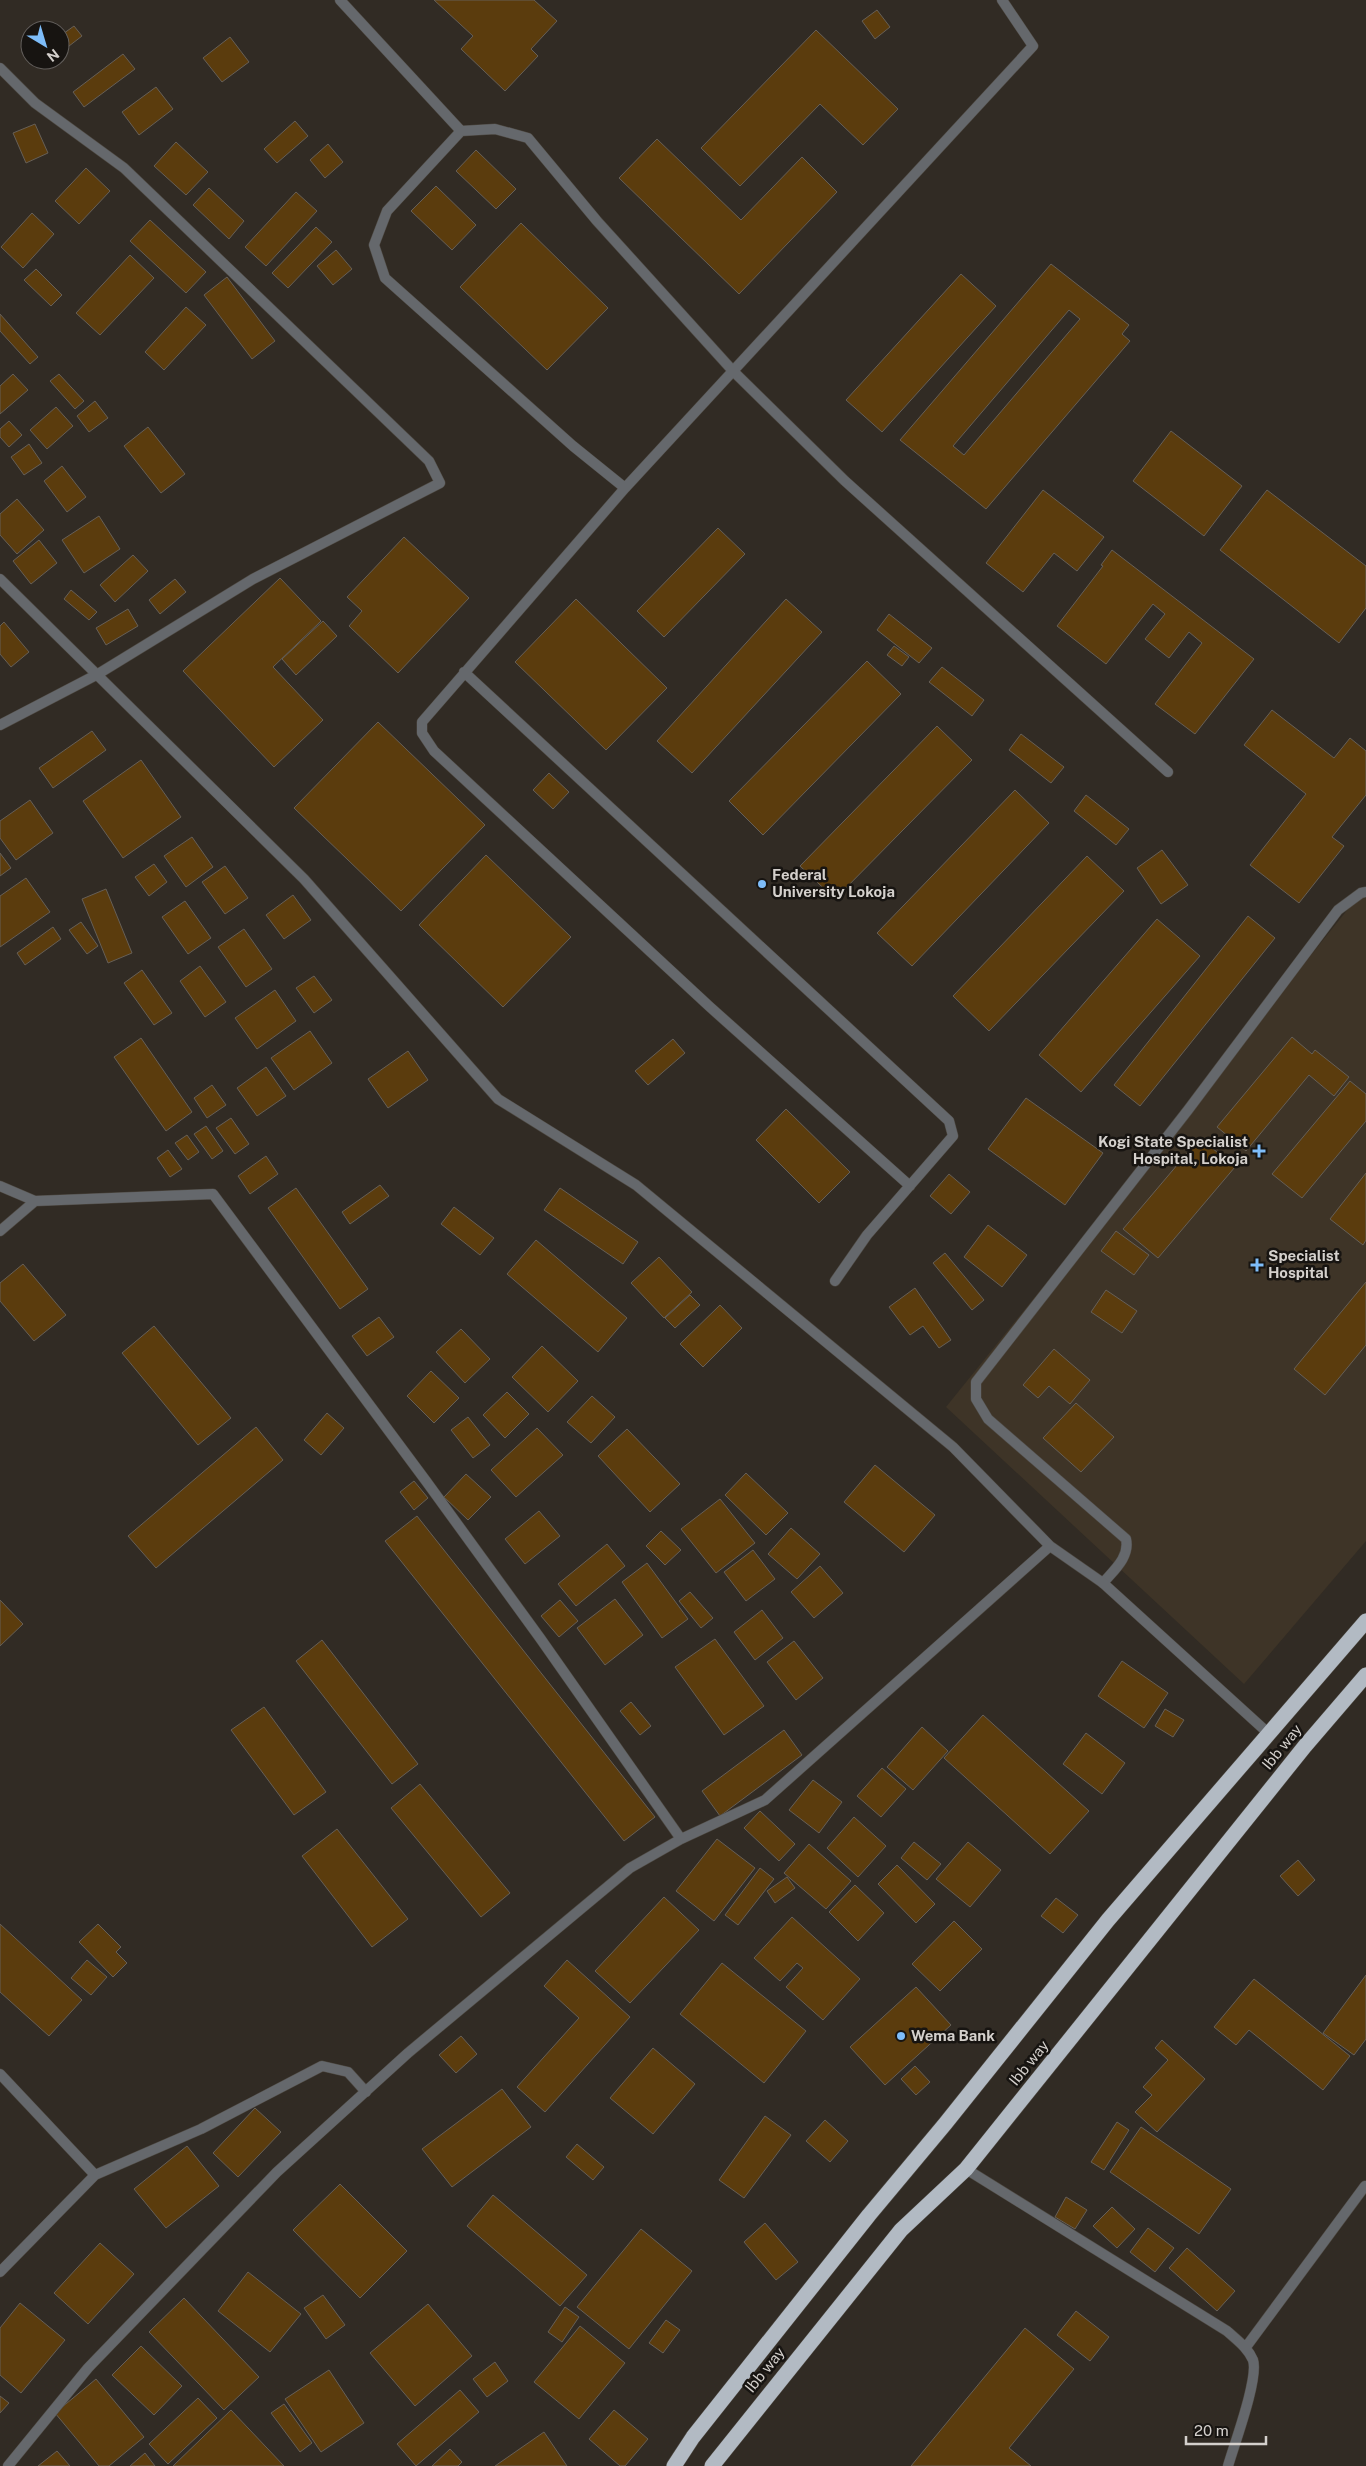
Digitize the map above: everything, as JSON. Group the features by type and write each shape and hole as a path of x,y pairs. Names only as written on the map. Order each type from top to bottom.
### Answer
{"highway":[{"path":"674,2466 693,2436 1108,1920 1366,1621"},
{"name":"Ibb way","path":"712,2466 901,2230 966,2169 1305,1746 1366,1675"}],"street":[{"path":"340,0 461,131"},
{"path":"910,1186 710,1007 434,751 422,733 422,722 625,488 1033,46 1002,0"},
{"path":"0,68 36,103 124,168 429,460 440,483 253,579 98,674 0,725"},
{"path":"625,488 573,446 385,278 374,245 387,211 461,131 495,129 528,138 597,221 733,371 874,508 1168,772"},
{"path":"0,579 304,879 498,1099 636,1186 953,1447 1050,1546 1103,1583 1268,1733"},
{"path":"464,672 949,1121 953,1136 867,1235 835,1281"},
{"path":"1103,1583 1121,1562 1128,1549 1126,1539 988,1419 976,1399 976,1382 1188,1110 1338,910 1361,893 1366,892"},
{"path":"0,1186 35,1200 213,1194 466,1536 681,1840"},
{"path":"0,1231 35,1200"},
{"path":"8,2466 88,2368 277,2172 408,2053 630,1868 681,1840 765,1800 1050,1546"},
{"path":"0,2272 95,2175 201,2129 322,2066 348,2072 366,2092"},
{"path":"0,2074 95,2175"},
{"path":"966,2169 1228,2331 1246,2348 1254,2362 1252,2387 1228,2466"},
{"path":"1246,2348 1365,2186"}],"shaded area":[{"name":"Kogi State Specialist Hospital, Lokoja","path":"1361,893 1366,895 1366,1541 1244,1684 946,1407"}],"building":[{"path":"434,0 534,0 557,21 531,49 538,56 505,91 461,49 473,36"},
{"path":"877,10 890,27 875,39 862,21"},
{"path":"74,26 82,36 70,45 70,29"},
{"path":"816,30 898,109 863,145 820,104 740,186 701,148"},
{"path":"230,37 249,62 222,82 203,58"},
{"path":"123,54 135,69 84,107 73,92"},
{"path":"156,87 173,109 139,135 122,112"},
{"path":"295,121 308,136 277,163 264,149"},
{"path":"35,124 48,153 26,163 13,133"},
{"path":"657,139 741,220 802,157 837,192 739,294 619,178"},
{"path":"176,142 208,172 186,195 154,166"},
{"path":"328,144 343,162 325,178 310,160"},
{"path":"476,150 516,189 496,209 456,171"},
{"path":"86,168 110,191 79,224 55,201"},
{"path":"436,186 476,225 452,250 411,211"},
{"path":"209,188 244,221 229,239 193,205"},
{"path":"296,192 317,211 266,266 245,247"},
{"path":"32,213 54,234 23,268 1,247"},
{"path":"150,220 206,272 186,293 130,241"},
{"path":"521,223 608,308 547,370 460,287"},
{"path":"316,227 332,242 288,288 272,273"},
{"path":"336,250 352,269 333,285 317,266"},
{"path":"130,255 154,278 100,335 76,313"},
{"path":"1051,264 1129,325 1122,334 1130,341 986,509 900,440","holes":["1069,310 1080,319 964,455 953,446"]},
{"path":"36,269 62,295 51,306 24,280"},
{"path":"961,274 996,306 882,432 846,400"},
{"path":"227,277 275,341 252,359 204,295"},
{"path":"186,307 206,325 164,370 145,352"},
{"path":"0,314 38,357 30,364 0,331"},
{"path":"13,374 28,390 0,414 0,386"},
{"path":"59,374 84,401 75,409 50,381"},
{"path":"95,401 108,418 89,432 77,416"},
{"path":"56,407 73,426 47,449 30,430"},
{"path":"9,421 22,435 9,447 0,437 0,429"},
{"path":"148,427 185,474 161,493 124,446"},
{"path":"1171,431 1242,486 1204,536 1133,481"},
{"path":"29,444 42,463 24,475 11,457"},
{"path":"62,466 86,497 67,512 44,481"},
{"path":"1043,490 1104,537 1077,571 1054,553 1023,592 986,563"},
{"path":"1267,490 1366,566 1366,608 1339,643 1220,550"},
{"path":"17,499 44,530 17,554 0,535 0,514"},
{"path":"99,516 120,549 84,573 62,540"},
{"path":"718,528 745,554 664,637 637,611"},
{"path":"404,537 469,598 398,673 349,626 362,611 347,597"},
{"path":"39,540 57,563 31,584 13,561"},
{"path":"1112,550 1254,659 1195,734 1155,704 1202,643 1189,632 1169,658 1145,639 1165,614 1153,604 1106,664 1057,626 1103,566 1101,565"},
{"path":"133,555 148,571 115,602 100,585"},
{"path":"280,578 321,621 273,667 323,720 274,767 183,671"},
{"path":"175,579 186,592 160,614 149,600"},
{"path":"71,590 97,612 89,620 64,599"},
{"path":"576,599 667,688 606,750 515,662"},
{"path":"786,599 822,632 692,773 657,741"},
{"path":"128,609 138,626 106,645 96,628"},
{"path":"889,614 932,648 919,663 877,630"},
{"path":"323,621 337,636 296,675 282,659"},
{"path":"4,622 29,652 11,667 0,654 0,626"},
{"path":"894,646 909,657 902,666 887,655"},
{"path":"867,661 901,694 763,835 729,801"},
{"path":"942,667 984,700 972,716 929,682"},
{"path":"1272,710 1334,758 1350,738 1366,751 1366,795 1332,837 1344,846 1299,903 1250,865 1306,794 1244,745"},
{"path":"378,722 485,825 401,911 294,808"},
{"path":"937,726 972,760 835,899 800,866"},
{"path":"92,731 106,750 53,788 39,768"},
{"path":"1021,734 1064,767 1051,783 1009,750"},
{"path":"141,760 181,817 123,858 83,801"},
{"path":"549,773 569,792 553,809 533,790"},
{"path":"1015,790 1049,823 912,966 877,933"},
{"path":"1086,795 1129,829 1116,845 1074,811"},
{"path":"30,800 53,833 16,860 0,838 0,821"},
{"path":"192,837 213,867 186,887 164,856"},
{"path":"1162,850 1188,885 1161,904 1137,868"},
{"path":"0,853 11,868 0,876"},
{"path":"486,855 571,937 503,1007 419,925"},
{"path":"1087,856 1124,891 989,1031 953,996"},
{"path":"154,864 167,882 149,896 135,877"},
{"path":"225,866 248,898 225,914 202,882"},
{"path":"26,878 50,912 0,947 0,896"},
{"path":"106,889 132,953 108,963 82,899"},
{"path":"293,895 311,920 284,939 266,915"},
{"path":"185,901 211,938 188,954 162,917"},
{"path":"1248,916 1275,938 1140,1106 1114,1085"},
{"path":"1157,919 1200,956 1081,1092 1039,1055"},
{"path":"81,922 98,946 87,954 69,930"},
{"path":"53,927 61,939 25,965 17,953"},
{"path":"244,929 272,969 246,987 218,947"},
{"path":"200,966 226,1002 205,1017 180,981"},
{"path":"142,970 172,1013 154,1025 124,983"},
{"path":"314,976 332,1000 314,1013 296,988"},
{"path":"275,990 296,1021 257,1049 235,1018"},
{"path":"310,1031 332,1063 294,1090 271,1058"},
{"path":"1292,1037 1312,1054 1315,1050 1349,1077 1334,1096 1309,1075 1246,1151 1217,1127"},
{"path":"141,1038 192,1112 166,1131 114,1057"},
{"path":"673,1039 685,1053 648,1085 635,1071"},
{"path":"408,1051 428,1080 388,1108 368,1079"},
{"path":"266,1067 286,1096 257,1116 237,1088"},
{"path":"1350,1081 1366,1094 1366,1121 1302,1198 1272,1174"},
{"path":"212,1085 226,1105 207,1118 194,1098"},
{"path":"1026,1098 1103,1153 1065,1205 988,1149"},
{"path":"786,1109 850,1172 819,1203 756,1140"},
{"path":"231,1118 249,1144 235,1154 216,1128"},
{"path":"206,1126 223,1151 212,1159 194,1134"},
{"path":"187,1135 199,1152 188,1160 175,1143"},
{"path":"1200,1138 1235,1167 1158,1258 1123,1229"},
{"path":"168,1150 182,1169 170,1177 157,1158"},
{"path":"266,1156 278,1174 250,1194 238,1176"},
{"path":"1366,1173 1366,1240 1363,1245 1330,1219"},
{"path":"949,1174 970,1192 951,1214 930,1196"},
{"path":"380,1185 389,1196 350,1224 342,1212"},
{"path":"296,1188 368,1289 340,1309 268,1208"},
{"path":"560,1188 638,1242 623,1264 544,1210"},
{"path":"454,1207 494,1238 480,1255 441,1224"},
{"path":"988,1225 1027,1255 1002,1287 964,1257"},
{"path":"1116,1231 1149,1255 1134,1275 1101,1251"},
{"path":"536,1240 627,1318 598,1352 507,1274"},
{"path":"945,1253 984,1300 972,1310 933,1263"},
{"path":"659,1257 692,1292 664,1318 631,1283"},
{"path":"23,1264 66,1315 34,1341 0,1301 0,1283"},
{"path":"1366,1282 1366,1345 1325,1395 1294,1369"},
{"path":"915,1288 951,1340 939,1348 923,1326 910,1335 889,1307"},
{"path":"1106,1290 1137,1311 1122,1333 1091,1312"},
{"path":"690,1295 700,1305 675,1328 665,1318"},
{"path":"720,1305 742,1328 703,1367 680,1344"},
{"path":"379,1317 394,1337 367,1356 352,1336"},
{"path":"154,1326 231,1418 198,1445 122,1353"},
{"path":"461,1329 490,1359 465,1383 436,1352"},
{"path":"542,1346 578,1381 548,1412 512,1377"},
{"path":"1054,1349 1090,1380 1070,1404 1049,1386 1038,1398 1023,1385"},
{"path":"431,1371 459,1398 434,1423 407,1396"},
{"path":"507,1392 529,1414 505,1438 483,1415"},
{"path":"592,1396 615,1417 591,1443 567,1422"},
{"path":"1076,1403 1114,1437 1081,1472 1043,1438"},
{"path":"327,1413 344,1428 321,1455 304,1440"},
{"path":"468,1417 490,1445 473,1458 451,1430"},
{"path":"256,1427 283,1460 156,1568 128,1536"},
{"path":"537,1428 563,1455 516,1497 491,1470"},
{"path":"627,1429 680,1484 650,1512 598,1456"},
{"path":"875,1465 935,1515 904,1552 844,1502"},
{"path":"746,1473 788,1513 766,1535 725,1495"},
{"path":"466,1474 491,1497 468,1520 444,1497"},
{"path":"414,1481 428,1498 414,1510 400,1492"},
{"path":"720,1499 755,1543 716,1573 681,1529"},
{"path":"539,1511 560,1536 525,1564 505,1539"},
{"path":"417,1516 655,1817 624,1841 385,1541"},
{"path":"791,1528 820,1554 797,1579 768,1554"},
{"path":"661,1531 681,1550 665,1565 646,1546"},
{"path":"607,1544 625,1566 576,1606 558,1584"},
{"path":"753,1550 775,1579 746,1601 724,1572"},
{"path":"647,1563 688,1619 662,1638 622,1582"},
{"path":"820,1566 843,1593 814,1618 791,1592"},
{"path":"690,1592 713,1618 701,1628 679,1601"},
{"path":"615,1599 643,1635 605,1665 577,1628"},
{"path":"0,1600 23,1624 0,1646"},
{"path":"560,1600 578,1621 559,1637 541,1616"},
{"path":"762,1610 783,1638 755,1660 734,1632"},
{"path":"715,1639 764,1706 724,1735 675,1667"},
{"path":"322,1640 418,1764 392,1784 296,1661"},
{"path":"794,1641 823,1678 796,1700 767,1662"},
{"path":"1122,1661 1168,1693 1144,1728 1098,1696"},
{"path":"631,1702 651,1726 640,1735 620,1711"},
{"path":"264,1707 326,1792 294,1815 231,1730"},
{"path":"1165,1709 1184,1720 1173,1737 1155,1726"},
{"path":"983,1715 1089,1811 1050,1854 944,1758"},
{"path":"922,1727 948,1751 913,1790 887,1767"},
{"path":"784,1730 802,1755 720,1816 702,1791"},
{"path":"1086,1733 1125,1763 1102,1794 1063,1764"},
{"path":"882,1768 906,1789 881,1817 857,1796"},
{"path":"813,1780 842,1802 819,1833 789,1810"},
{"path":"420,1784 510,1893 481,1917 391,1808"},
{"path":"760,1811 795,1844 779,1861 744,1828"},
{"path":"854,1817 886,1846 858,1877 827,1848"},
{"path":"337,1829 408,1919 372,1947 302,1856"},
{"path":"717,1839 755,1868 714,1921 676,1891"},
{"path":"914,1842 941,1864 927,1880 901,1858"},
{"path":"968,1842 1001,1870 970,1907 936,1879"},
{"path":"809,1844 851,1881 826,1909 784,1873"},
{"path":"1298,1860 1315,1880 1298,1896 1280,1876"},
{"path":"897,1865 935,1904 916,1923 878,1884"},
{"path":"760,1868 774,1879 738,1925 725,1915"},
{"path":"787,1877 795,1888 775,1903 767,1891"},
{"path":"855,1885 884,1913 858,1941 829,1912"},
{"path":"664,1897 699,1930 630,2003 595,1971"},
{"path":"1056,1898 1078,1915 1063,1933 1041,1916"},
{"path":"792,1917 860,1979 823,2020 786,1987 803,1968 797,1963 780,1981 754,1958"},
{"path":"954,1921 982,1949 940,1991 912,1964"},
{"path":"0,1924 82,2000 49,2036 0,1992"},
{"path":"98,1924 121,1947 116,1952 127,1963 113,1977 79,1942"},
{"path":"87,1960 107,1977 91,1995 71,1978"},
{"path":"567,1960 630,2017 545,2112 517,2087 579,2018 544,1986"},
{"path":"722,1963 806,2031 764,2083 680,2014"},
{"path":"1366,1975 1366,2039 1354,2055 1323,2033"},
{"path":"1254,1979 1350,2056 1323,2090 1249,2030 1236,2045 1214,2027"},
{"name":"Wema Bank","path":"916,1987 951,2025 885,2085 850,2047"},
{"path":"461,2036 477,2054 456,2073 439,2055"},
{"path":"1162,2040 1205,2079 1157,2132 1135,2112 1152,2095 1143,2087 1168,2060 1155,2048"},
{"path":"653,2048 695,2084 653,2134 610,2098"},
{"path":"915,2066 930,2082 916,2095 901,2079"},
{"path":"502,2089 531,2127 452,2187 422,2149"},
{"path":"255,2108 281,2132 238,2177 213,2153"},
{"path":"765,2116 791,2135 744,2198 719,2180"},
{"path":"825,2120 848,2141 830,2162 806,2141"},
{"path":"1117,2122 1129,2130 1104,2170 1091,2162"},
{"path":"1141,2127 1231,2189 1199,2234 1110,2172"},
{"path":"577,2144 604,2167 593,2180 566,2157"},
{"path":"187,2146 219,2186 166,2228 134,2189"},
{"path":"340,2184 407,2251 360,2298 293,2230"},
{"path":"493,2195 587,2275 560,2306 467,2226"},
{"path":"1066,2197 1087,2210 1075,2229 1055,2217"},
{"path":"1112,2207 1135,2229 1117,2248 1093,2226"},
{"path":"765,2223 798,2262 776,2280 744,2242"},
{"path":"1148,2228 1174,2248 1155,2272 1130,2252"},
{"path":"641,2229 692,2271 629,2349 577,2307"},
{"path":"100,2243 134,2274 88,2324 54,2293"},
{"path":"1187,2248 1235,2291 1217,2311 1169,2268"},
{"path":"248,2272 301,2314 270,2352 218,2311"},
{"path":"323,2295 345,2325 326,2339 304,2308"},
{"path":"184,2298 259,2377 224,2410 149,2332"},
{"path":"20,2303 65,2340 21,2393 0,2375 0,2328"},
{"path":"428,2304 472,2356 415,2406 370,2353"},
{"path":"565,2307 579,2317 562,2342 548,2332"},
{"path":"1076,2311 1109,2337 1090,2361 1057,2335"},
{"path":"666,2320 680,2330 663,2353 649,2343"},
{"path":"580,2326 625,2363 579,2419 534,2382"},
{"path":"1025,2328 1074,2369 1009,2448 1031,2466 911,2466"},
{"path":"141,2346 182,2386 154,2415 112,2375"},
{"path":"495,2362 508,2381 487,2397 473,2379"},
{"path":"329,2370 364,2423 321,2452 285,2399"},
{"path":"96,2379 144,2437 109,2466 99,2466 55,2413"},
{"path":"460,2390 479,2412 416,2466 397,2444"},
{"path":"0,2396 9,2403 0,2413"},
{"path":"198,2398 217,2418 168,2464 149,2444"},
{"path":"284,2404 312,2443 300,2452 271,2413"},
{"path":"231,2410 284,2466 173,2466"},
{"path":"614,2410 648,2439 625,2466 620,2466 589,2439"},
{"path":"544,2432 567,2466 495,2466"},
{"path":"450,2449 462,2462 458,2466 432,2466"},
{"path":"57,2451 70,2466 38,2466"},
{"path":"145,2453 155,2466 130,2466"}],"place":[{"name":"Federal University Lokoja","path":"762,884"},
{"name":"Kogi State Specialist Hospital, Lokoja","path":"1259,1151"},
{"name":"Specialist Hospital","path":"1257,1265"},
{"name":"Wema Bank","path":"901,2036"}]}
